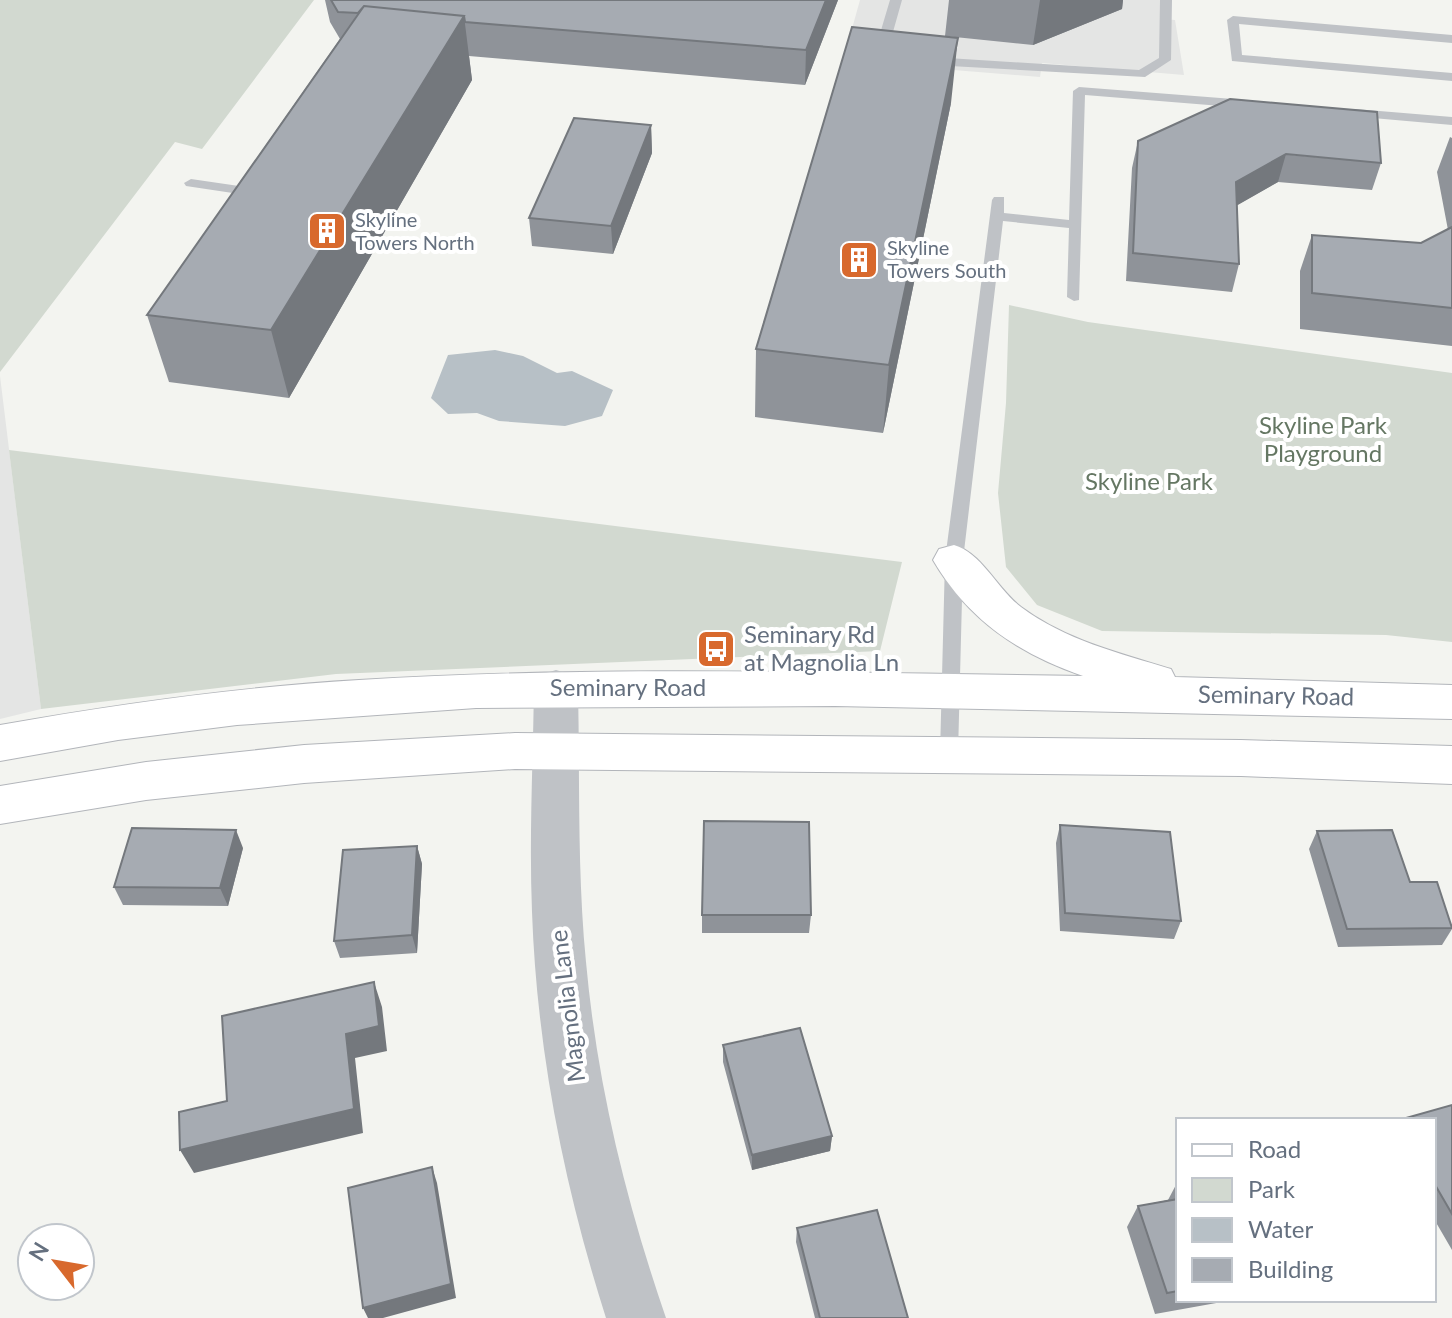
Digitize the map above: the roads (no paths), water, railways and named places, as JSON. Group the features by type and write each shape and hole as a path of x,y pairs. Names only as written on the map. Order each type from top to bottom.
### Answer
{"main road":[{"path":"954,560 990,605 1030,634 1109,667 1203,695"},
{"name":"Seminary Road","path":"0,743 233,709 402,693 556,687 899,688 1452,702"},
{"path":"0,805 146,781 304,764 557,751 1241,758 1452,765"}],"street":[{"name":"Magnolia Lane","path":"556,687 557,912 564,1002 585,1133 636,1318"}],"lane":[{"path":"896,0 882,47 912,58 1141,74 1165,60 1166,0"},
{"path":"1452,39 1233,20 1236,58 1452,77"},
{"path":"1074,297 1079,91 1265,106"},
{"path":"1343,112 1452,121"},
{"path":"191,183 267,194"},
{"path":"949,754 954,560 998,208 1076,225"}],"water":[{"path":"495,350 523,356 557,373 572,371 613,390 602,416 565,426 499,421 477,413 448,414 431,398 448,355"}],"place":[{"name":"Skyline Towers North","path":"327,231"},
{"name":"Skyline Towers South","path":"859,260"},
{"name":"Seminary Rd at Magnolia Ln","path":"716,649"}],"park label":[{"name":"Skyline Park Playground","path":"1323,440"},
{"name":"Skyline Park","path":"1149,482"}]}
